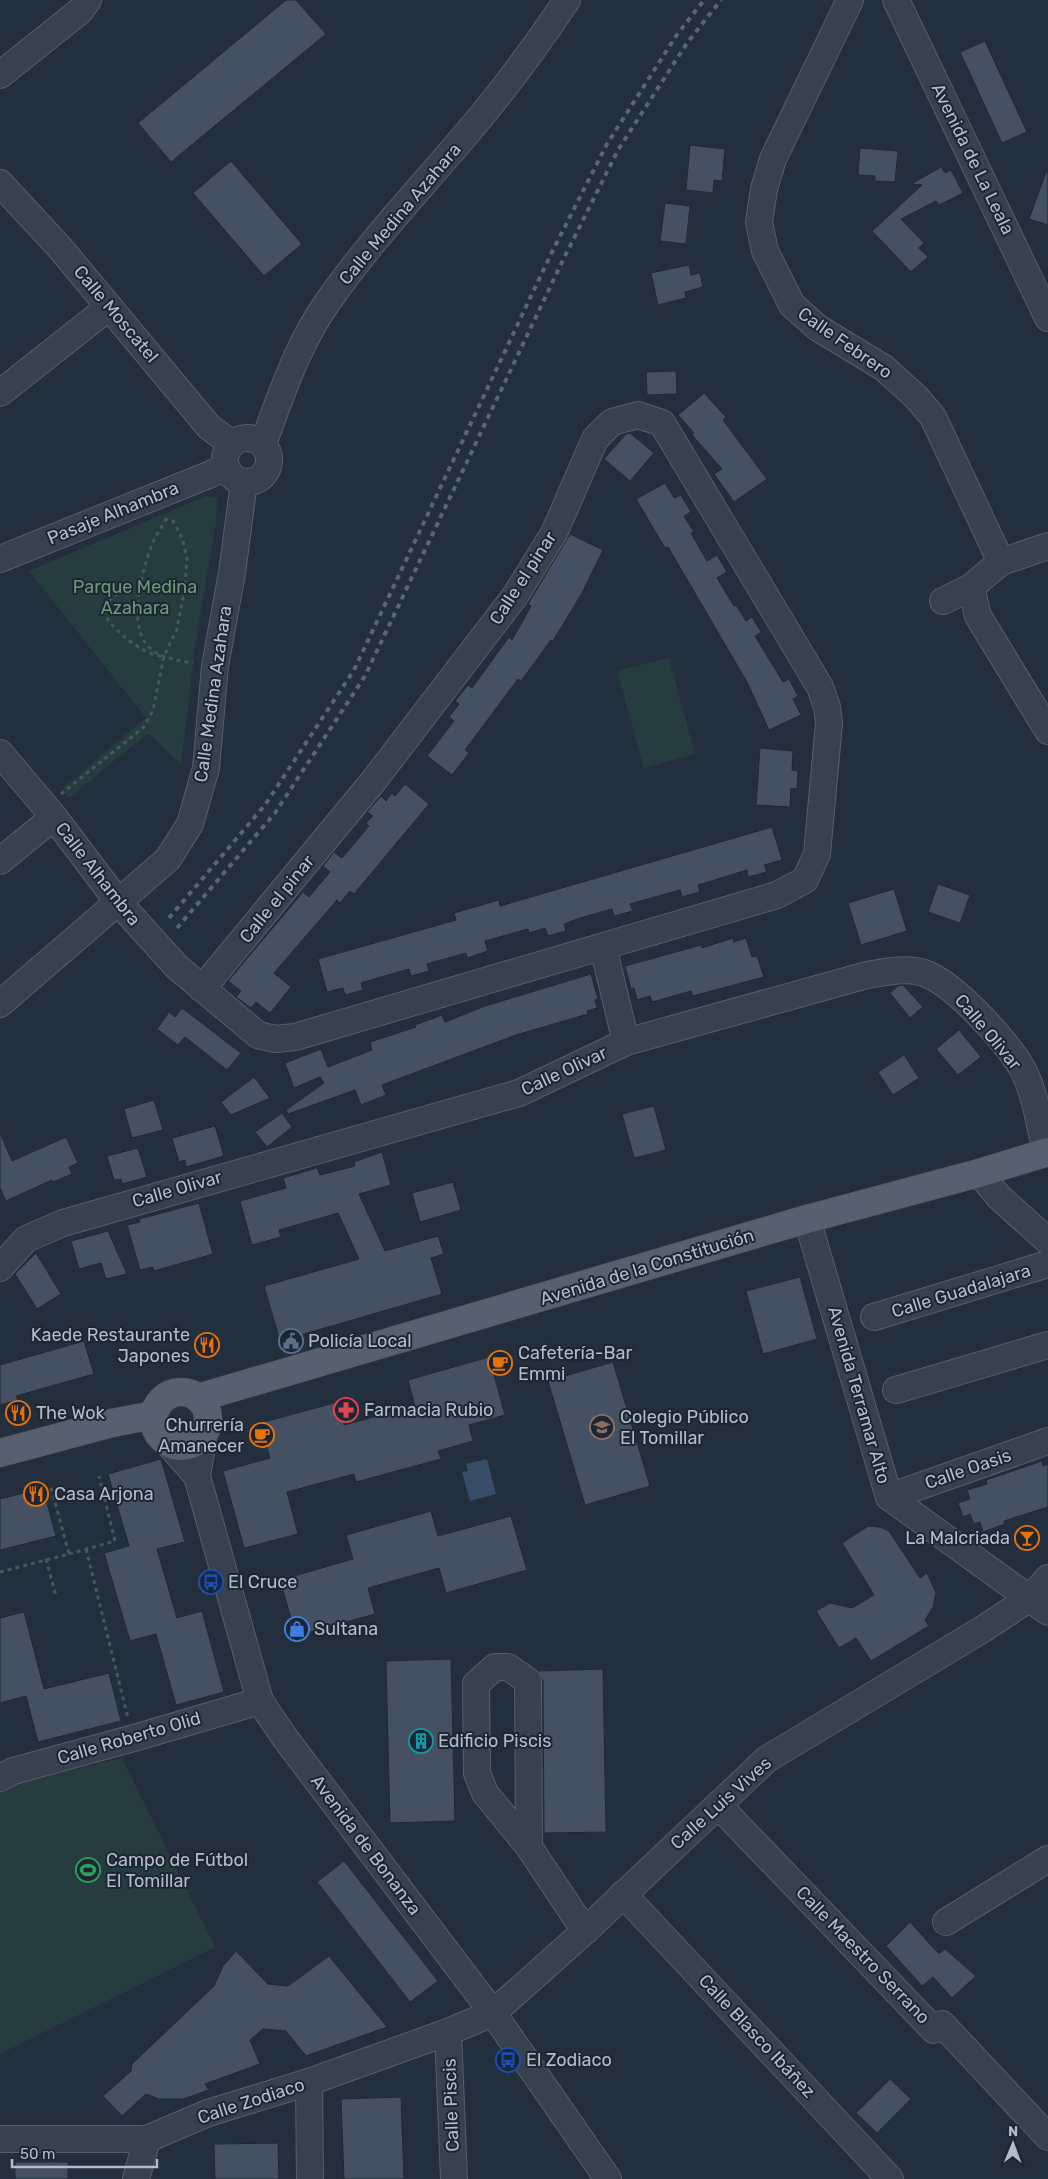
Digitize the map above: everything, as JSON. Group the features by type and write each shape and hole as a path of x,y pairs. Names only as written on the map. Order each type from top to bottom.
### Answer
{"main road":[{"name":"Avenida de la Constitución","path":"203,1417 247,1385 808,1219 1047,1153"},
{"path":"0,1453 112,1423 160,1430 177,1446 189,1445 203,1417 190,1394 171,1394 157,1406 160,1430"}],"street":[{"path":"0,74 80,11 88,0"},
{"name":"Calle Medina Azahara","path":"263,444 291,369 328,301 396,214 470,130 542,37 568,0"},
{"name":"Calle Febrero","path":"850,0 773,159 764,188 759,222 765,252 792,305 818,328 884,368 917,398 933,417 1002,562"},
{"name":"Avenida de La Leala","path":"896,0 1038,270 1048,318"},
{"name":"Calle Moscatel","path":"0,183 61,249 109,306 209,427 234,464"},
{"path":"0,393 109,306"},
{"name":"Calle el pinar","path":"638,415 662,423 667,431 820,687 827,707 828,723 817,854 805,880 777,895 603,947 295,1037 275,1039 258,1036 202,989 375,779 515,596 554,533 594,439 612,422 638,415"},
{"path":"244,438 251,438 263,444 269,456 267,470 257,480 234,464 244,438"},
{"name":"Calle Medina Azahara","path":"0,1004 168,859 190,824 206,768 215,666 232,573 234,464"},
{"name":"Pasaje Alhambra","path":"0,559 234,464"},
{"path":"943,601 971,587 1002,562 1048,546"},
{"path":"971,587 978,616 1048,731"},
{"name":"Calle Alhambra","path":"0,753 50,812 119,903 177,967 202,989"},
{"path":"0,861 50,812"},
{"path":"603,947 626,1042"},
{"name":"Calle Olivar","path":"0,1268 26,1240 62,1223 519,1093 626,1042 891,970 923,973 952,989 974,1009 1022,1069 1035,1107 1047,1153"},
{"path":"979,1173 1000,1197 1048,1241"},
{"name":"Avenida Terramar Alto","path":"808,1219 889,1497 1039,1605"},
{"name":"Calle Guadalajara","path":"874,1317 1048,1264"},
{"path":"896,1390 1048,1345"},
{"name":"Avenida de Bonanza","path":"203,1417 197,1476 260,1700 285,1738 493,2012 608,2179"},
{"name":"Avenida de Bonanza","path":"160,1430 197,1476"},
{"name":"Calle Oasis","path":"889,1497 1048,1441"},
{"name":"Calle Luis Vives","path":"493,2012 584,1931 767,1759 983,1629 1039,1605 1048,1578"},
{"path":"529,1847 528,1681 508,1667 495,1667 476,1684 477,1773 486,1793 529,1847 584,1931"},
{"name":"Calle Roberto Olid","path":"0,1778 13,1771 134,1738 260,1700"},
{"name":"Calle Maestro Serrano","path":"718,1805 934,2030 942,2024 1048,2138"},
{"path":"946,1922 1048,1859"},
{"name":"Calle Blasco Ibáñez","path":"623,1894 890,2179"},
{"name":"Calle Zodiaco","path":"0,2139 147,2139 208,2113 308,2082 448,2032 493,2012"},
{"name":"Calle Piscis","path":"448,2032 454,2179"},
{"path":"308,2082 310,2179"},
{"path":"136,2179 147,2139"}],"path":[{"path":"159,493 166,519 152,543 141,582 137,610 140,626 147,644 164,656"},
{"path":"50,812 144,728 153,710 164,656 178,629 186,587 187,558 182,538 173,521 166,519"},
{"path":"186,587 169,583 141,582 111,598 103,607 106,618 144,651 153,656 164,656 215,666"},
{"path":"0,1572 116,1541 99,1476"},
{"path":"51,1486 69,1554"},
{"path":"86,1549 134,1738"},
{"path":"46,1559 56,1596"}],"green space":[{"name":"Parque Medina Azahara","path":"206,496 217,498 216,522 195,646 181,765 148,733 69,798 62,789 146,718 29,571"},
{"path":"669,658 695,754 644,768 617,671"},
{"name":"Campo de Fútbol El Tomillar","path":"122,1758 215,1947 0,2054 0,1792 13,1784"}],"water":[{"path":"487,1459 496,1494 470,1501 462,1472 468,1471 466,1464"}],"building":[{"path":"286,0 296,0 326,34 171,162 138,123"},
{"path":"985,41 1027,132 1002,143 960,52"},
{"path":"690,145 725,149 722,181 714,180 713,193 686,190"},
{"path":"860,148 898,151 895,182 875,181 875,176 858,175"},
{"path":"231,161 302,244 264,276 193,193"},
{"path":"941,167 945,173 951,170 963,193 939,205 936,201 901,219 924,243 919,248 928,257 911,272 872,231 922,185 911,184"},
{"path":"1046,172 1048,173 1048,225 1029,219"},
{"path":"665,203 690,206 686,244 660,241"},
{"path":"689,265 691,275 700,273 703,287 685,292 686,298 658,305 651,273"},
{"path":"676,371 677,394 647,395 646,372"},
{"path":"704,393 726,417 723,420 767,479 734,502 714,474 722,469 692,435 694,433 678,415"},
{"path":"630,433 654,453 630,481 604,459 626,434"},
{"path":"665,483 674,498 681,495 691,512 684,516 694,532 691,533 707,561 717,555 727,572 717,578 734,606 736,605 746,621 752,617 761,632 755,636 783,682 789,679 798,696 793,699 801,715 769,730 747,682 668,547 665,548 636,499"},
{"path":"570,534 603,550 582,593 553,641 551,640 521,681 518,679 465,750 469,753 452,775 427,756 454,721 449,717 459,704 455,701 468,685 472,688 509,637 512,640 531,606 528,604"},
{"path":"760,748 793,751 792,770 798,771 797,789 791,788 790,807 756,805"},
{"path":"405,784 429,804 354,894 350,891 340,903 337,900 274,973 291,987 270,1013 256,1002 251,1008 236,997 241,991 228,981 303,892 309,897 330,872 323,866 334,852 342,858 369,826 366,823 373,816 367,812 381,796 386,801 392,793 395,796"},
{"path":"772,827 782,860 764,865 767,872 748,877 747,870 698,885 700,892 682,897 680,890 630,904 633,911 614,916 612,909 580,918 564,924 566,931 548,936 545,928 529,933 528,929 485,941 488,951 467,958 466,953 427,964 429,971 411,976 409,969 361,983 363,990 345,995 343,988 327,992 318,959 456,920 454,913 499,900 500,906"},
{"path":"938,884 970,895 960,923 928,912"},
{"path":"894,889 907,931 861,945 848,903"},
{"path":"733,938 734,942 746,938 752,957 757,956 764,977 693,996 691,991 652,1002 650,996 637,1000 634,988 631,989 625,966 701,945 702,948"},
{"path":"591,974 598,999 595,1000 597,1008 587,1011 588,1014 516,1035 382,1085 386,1095 361,1105 355,1090 288,1114 286,1110 324,1083 320,1077 294,1088 285,1063 321,1049 328,1067 372,1050 370,1042 416,1027 415,1025 442,1015 445,1022 485,1006"},
{"path":"903,985 923,1007 910,1018 890,993 898,986"},
{"path":"182,1008 241,1053 227,1070 185,1037 178,1045 157,1029 169,1012 175,1017"},
{"path":"959,1030 981,1057 958,1075 936,1049"},
{"path":"904,1055 919,1078 893,1095 878,1072"},
{"path":"254,1077 270,1098 231,1115 221,1102"},
{"path":"154,1100 163,1130 132,1138 124,1109"},
{"path":"654,1106 666,1150 634,1158 622,1114"},
{"path":"282,1113 292,1127 267,1147 255,1132"},
{"path":"215,1126 224,1156 186,1167 185,1160 179,1162 172,1138"},
{"path":"0,1133 12,1161 66,1137 78,1163 69,1167 72,1174 53,1182 52,1180 6,1201 0,1188"},
{"path":"138,1148 147,1177 122,1184 121,1179 114,1180 107,1156"},
{"path":"382,1152 391,1185 359,1194 385,1251 438,1236 444,1254 431,1258 442,1294 280,1341 264,1286 359,1259 338,1213 279,1230 281,1237 252,1245 240,1201 286,1188 283,1178 317,1168 320,1175 355,1166 354,1162"},
{"path":"453,1182 461,1210 420,1222 412,1193"},
{"path":"199,1203 213,1254 154,1271 153,1267 140,1270 127,1225 140,1222 139,1219"},
{"path":"108,1231 127,1274 106,1279 101,1263 79,1269 71,1241"},
{"path":"36,1253 61,1294 37,1309 15,1274"},
{"path":"800,1277 817,1339 763,1354 746,1291"},
{"path":"84,1341 94,1374 16,1396 18,1400 0,1405 0,1365"},
{"path":"489,1357 505,1415 469,1425 473,1441 438,1451 441,1459 356,1482 354,1474 287,1492 298,1534 244,1548 223,1471 270,1458 260,1423 338,1402 344,1425 415,1406 408,1380"},
{"path":"613,1362 650,1486 585,1505 548,1381"},
{"path":"161,1459 185,1542 157,1549 177,1618 202,1611 224,1692 176,1705 156,1634 130,1641 104,1553 129,1546 108,1474"},
{"path":"1042,1461 1043,1466 1048,1464 1048,1507 1004,1521 1005,1524 983,1532 980,1522 974,1524 970,1514 963,1517 958,1503 970,1499 967,1490 987,1484 986,1480"},
{"path":"43,1488 56,1536 0,1550 0,1499"},
{"path":"431,1511 438,1536 511,1516 527,1570 446,1593 439,1568 368,1588 375,1614 296,1636 280,1580 353,1559 346,1535"},
{"path":"868,1526 880,1527 889,1531 920,1578 927,1573 936,1593 933,1607 925,1620 929,1626 871,1661 856,1638 839,1648 816,1611 830,1603 852,1608 874,1595 842,1543"},
{"path":"24,1612 44,1689 109,1673 121,1721 38,1742 26,1696 0,1703 0,1618"},
{"name":"Edificio Piscis","path":"451,1659 455,1821 390,1823 386,1661"},
{"path":"603,1669 606,1832 544,1833 543,1681 538,1671"},
{"path":"344,1861 438,1981 410,2002 317,1882"},
{"path":"910,1922 939,1954 945,1949 976,1976 952,1998 933,1977 922,1986 886,1946"},
{"path":"236,1951 268,1984 288,1986 329,1956 387,2027 306,2056 286,2031 263,2029 250,2040 260,2064 205,2084 209,2090 183,2099 159,2099 146,2094 122,2116 103,2096 131,2071 132,2064 214,1986 223,1966"},
{"path":"890,2079 911,2099 877,2133 856,2113"},
{"path":"401,2097 404,2179 344,2179 341,2099"},
{"path":"278,2143 279,2179 215,2179 214,2144"},
{"path":"15,2162 68,2162 68,2179 15,2179"}],"railway":[{"path":"169,918 265,805 354,670 551,254 607,144 676,36 704,0"},
{"path":"177,928 275,813 365,676 563,260 618,150 687,43 721,0"}],"place":[{"name":"Policía Local","path":"291,1341"},
{"name":"Kaede Restaurante Japones","path":"207,1345"},
{"name":"Cafetería-Bar Emmi","path":"500,1363"},
{"name":"Farmacia Rubio","path":"346,1410"},
{"name":"The Wok","path":"18,1413"},
{"name":"Colegio Público El Tomillar","path":"602,1427"},
{"name":"Churrería Amanecer","path":"262,1435"},
{"name":"Casa Arjona","path":"36,1494"},
{"name":"La Malcriada","path":"1027,1538"},
{"name":"El Cruce","path":"211,1582"},
{"name":"Sultana","path":"297,1629"},
{"name":"Edificio Piscis","path":"421,1741"},
{"name":"Campo de Fútbol El Tomillar","path":"88,1870"},
{"name":"El Zodiaco","path":"508,2060"}]}
